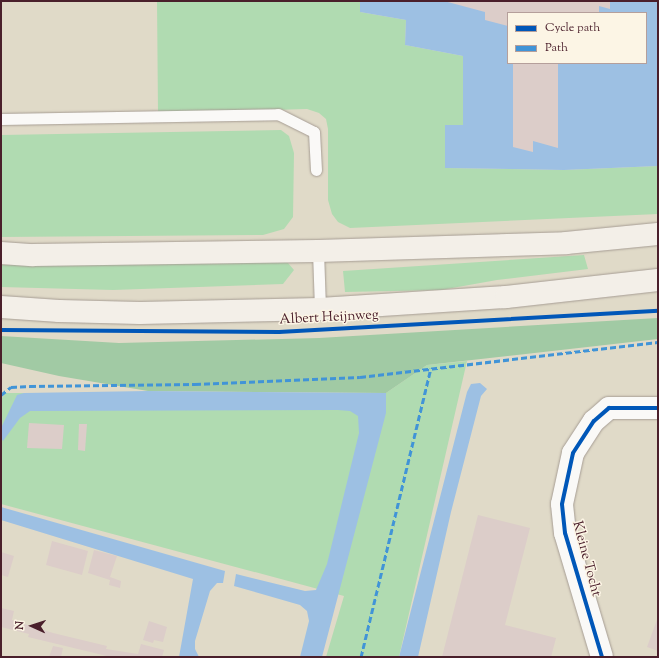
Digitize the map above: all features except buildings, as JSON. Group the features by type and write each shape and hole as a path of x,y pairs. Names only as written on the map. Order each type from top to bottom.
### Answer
{"main road":[{"path":"1,252 33,255 318,251 566,243 658,234"},
{"name":"Albert Heijnweg","path":"1,307 59,311 140,313 320,309 506,297 658,280"}],"street":[{"name":"Kleine Tocht","path":"602,657 565,533 562,504 573,453 594,421 609,408 658,408"}],"lane":[{"path":"1,119 278,114 314,132 316,170"},
{"name":"Albert Heijnweg","path":"318,251 320,309"}],"green space":[{"path":"157,1 360,1 360,12 406,20 405,45 463,56 463,126 445,168 564,170 658,166 658,214 350,228 338,222 332,214 328,200 328,129 326,119 319,113 307,109 158,113"},
{"path":"281,130 289,136 294,153 293,217 284,229 263,235 1,237 1,135"},
{"path":"584,255 588,269 497,280 441,290 345,292 343,271"},
{"path":"279,259 288,263 294,270 283,284 113,290 1,287 1,265"},
{"path":"658,318 658,339 427,365 386,393 148,391 59,376 1,363 1,336 119,343 319,338"},
{"path":"467,361 399,657 326,657 344,596 1,504 1,399 6,393 386,393 427,365"}],"water":[{"path":"360,1 658,1 658,166 564,170 445,168 445,125 463,125 463,56 405,45 406,20 360,12"},
{"path":"480,383 487,389 481,396 451,512 418,657 399,657 467,392 471,384"},
{"path":"148,391 386,393 386,413 322,657 300,657 309,621 307,611 300,605 234,586 236,574 305,591 316,590 327,564 359,433 358,416 350,411 338,410 30,411 20,418 3,441 1,438 1,428 17,395 24,393"},
{"path":"1,507 225,571 223,583 217,583 210,591 195,641 195,649 199,657 179,657 193,579 1,520"}],"marked path":[{"path":"1,395 11,387 30,386 195,384 360,377 658,342"},
{"path":"361,657 431,368"}],"cycle path":[{"path":"1,330 279,332 658,311"},
{"path":"602,657 565,533 562,504 573,453 594,421 609,408 658,408"}]}
